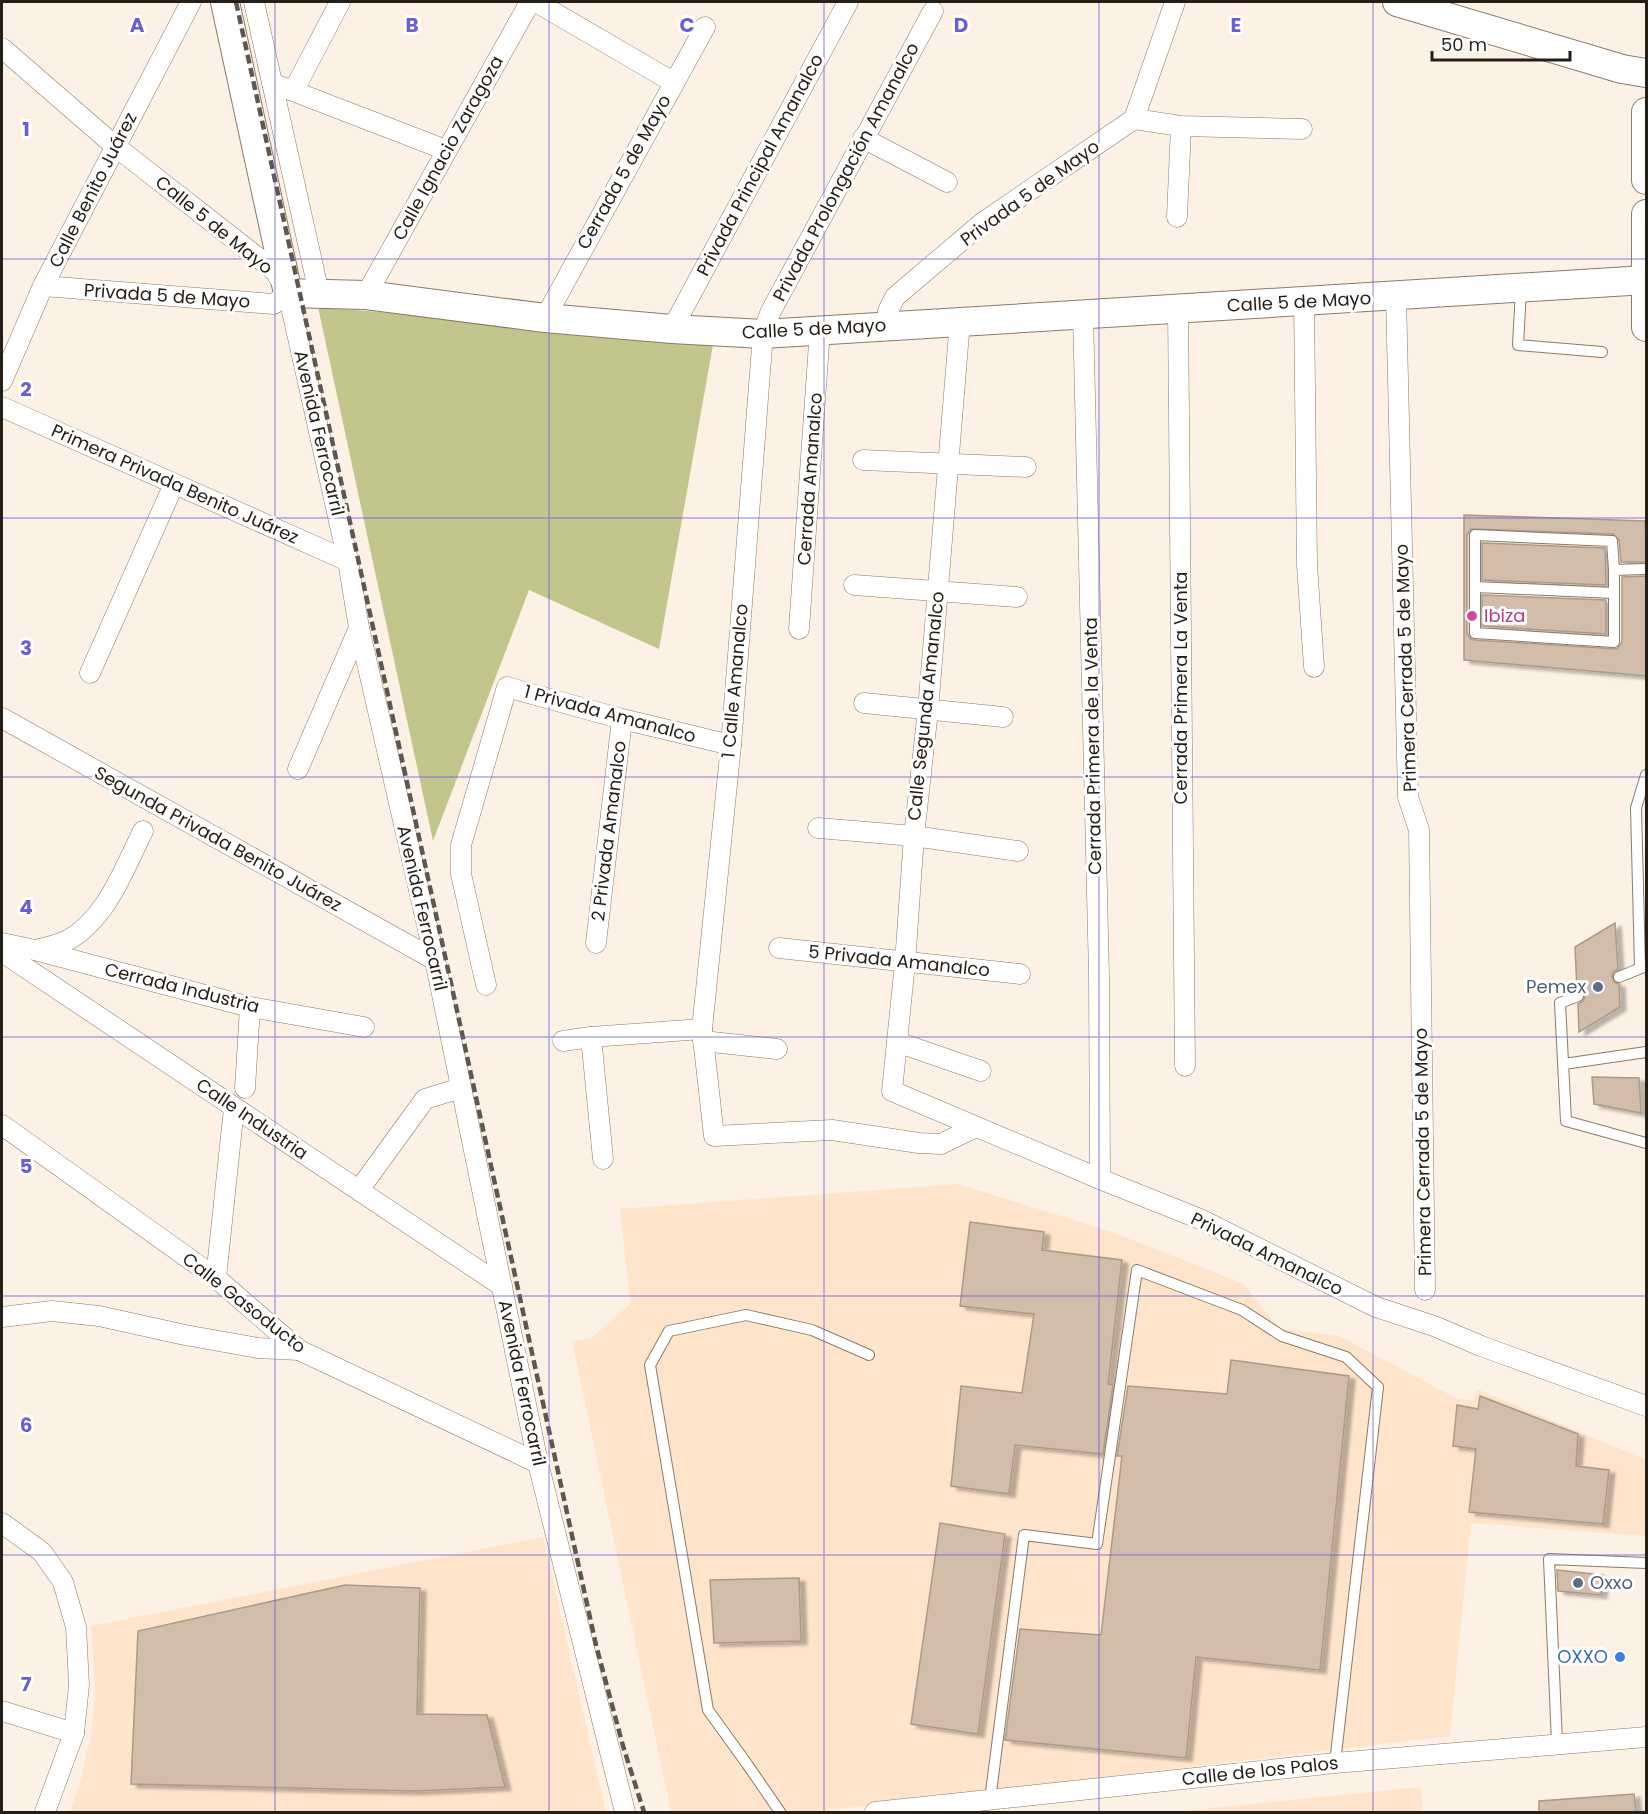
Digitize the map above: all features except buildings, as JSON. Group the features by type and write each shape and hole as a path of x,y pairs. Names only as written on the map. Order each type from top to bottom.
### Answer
{"street":[{"name":"Calle Benito Juárez","path":"2,377 43,286 191,2"},
{"name":"Avenida Ferrocarril","path":"225,2 348,561 359,628 435,960 538,1463 625,1812"},
{"path":"254,2 319,293"},
{"path":"294,90 339,2"},
{"name":"Calle Ignacio Zaragoza","path":"366,295 531,2"},
{"path":"536,2 673,82"},
{"name":"Privada Principal Amanalco","path":"672,329 848,2"},
{"path":"1175,2 1134,119 1181,126 1302,129"},
{"path":"1397,2 1622,69 1647,73"},
{"name":"Privada Prolongación Amanalco","path":"763,334 770,313 933,11"},
{"name":"Cerrada 5 de Mayo","path":"545,318 705,27"},
{"name":"Calle 5 de Mayo","path":"2,48 115,146 275,271 288,293 366,295 545,318 763,334 1646,280"},
{"path":"272,83 446,150"},
{"path":"1647,112 1647,180"},
{"name":"Privada 5 de Mayo","path":"887,326 888,311 896,297 982,223 1134,119"},
{"path":"1177,217 1181,126"},
{"path":"863,138 947,182"},
{"path":"1647,214 1647,327"},
{"name":"Privada 5 de Mayo","path":"43,286 274,304 288,293"},
{"name":"Primera Cerrada 5 de Mayo","path":"1396,296 1408,797 1419,830 1425,1290"},
{"path":"1305,301 1308,582 1314,667"},
{"name":"Cerrada Primera La Venta","path":"1178,309 1185,1066"},
{"name":"Cerrada Primera de la Venta","path":"1083,314 1099,975 1100,1179"},
{"name":"Calle Segunda Amanalco","path":"892,1091 905,963 914,836 928,710 960,321"},
{"name":"Cerrada Amanalco","path":"799,629 820,329"},
{"name":"1 Calle Amanalco","path":"763,334 731,746 703,1035 714,1136 832,1130 941,1144 976,1127"},
{"name":"Primera Privada Benito Juárez","path":"2,407 348,561"},
{"path":"863,460 1026,467"},
{"path":"90,673 174,484"},
{"path":"854,585 1017,597"},
{"path":"298,769 359,628"},
{"name":"1 Privada Amanalco","path":"486,985 461,874 461,845 507,687 731,746"},
{"path":"864,703 1003,717"},
{"name":"Segunda Privada Benito Juárez","path":"2,718 435,960"},
{"name":"2 Privada Amanalco","path":"596,943 622,719"},
{"path":"818,828 914,836 1018,851"},
{"path":"35,950 66,941 86,927 107,901 143,831"},
{"name":"Cerrada Industria","path":"2,943 250,1007 364,1027"},
{"name":"5 Privada Amanalco","path":"778,948 1020,974"},
{"name":"Calle Industria","path":"2,952 502,1286"},
{"path":"245,1088 250,1007"},
{"path":"563,1041 591,1036 703,1035 777,1050"},
{"path":"591,1036 603,1159"},
{"path":"897,1042 981,1071"},
{"path":"359,1190 425,1099 461,1088"},
{"name":"Privada Amanalco","path":"892,1091 1200,1219 1376,1307 1434,1326 1481,1346 1647,1406"},
{"path":"216,1278 234,1108"},
{"name":"Calle Gasoducto","path":"2,1125 216,1278 299,1350 538,1463"},
{"path":"2,1317 52,1311 99,1316 258,1348 299,1350"},
{"path":"2,1523 42,1552 63,1582 76,1626 79,1685 74,1733 45,1812"},
{"path":"2,1711 74,1733"},
{"name":"Calle de los Palos","path":"875,1812 1335,1762 1647,1737"}],"lane":[{"path":"1521,286 1518,345 1602,352"},
{"path":"1475,535 1612,541 1614,642 1475,633 1475,587 1475,535"},
{"path":"1614,570 1647,569"},
{"path":"1475,587 1614,592"},
{"path":"1619,977 1643,966 1636,808 1647,775"},
{"path":"1578,996 1560,1003 1566,1121 1647,1143"},
{"path":"1564,1064 1647,1052"},
{"path":"990,1800 1024,1535 1096,1544 1137,1270 1242,1310 1282,1336 1346,1357 1378,1387 1335,1762"},
{"path":"780,1812 708,1710 650,1365 669,1331 746,1315 812,1330 868,1355"},
{"path":"1557,1743 1550,1559 1647,1563"}],"shaded area":[{"path":"958,1184 1112,1232 1244,1284 1279,1329 1339,1336 1456,1398 1474,1401 1477,1389 1646,1460 1646,1536 1471,1523 1450,1736 814,1812 671,1812 572,1341 591,1338 630,1304 620,1209"},
{"path":"543,1537 606,1812 70,1812 91,1736 95,1689 91,1626"},
{"path":"1421,1787 1423,1812 1171,1812"}],"green space":[{"path":"318,307 714,339 659,649 529,590 433,841"}],"railway":[{"path":"236,2 596,1645 623,1746 644,1812"}],"place":[{"name":"Ibiza","path":"1472,616"},
{"name":"Pemex","path":"1598,987"},
{"name":"Oxxo","path":"1578,1583"},
{"name":"OXXO","path":"1620,1657"}]}
